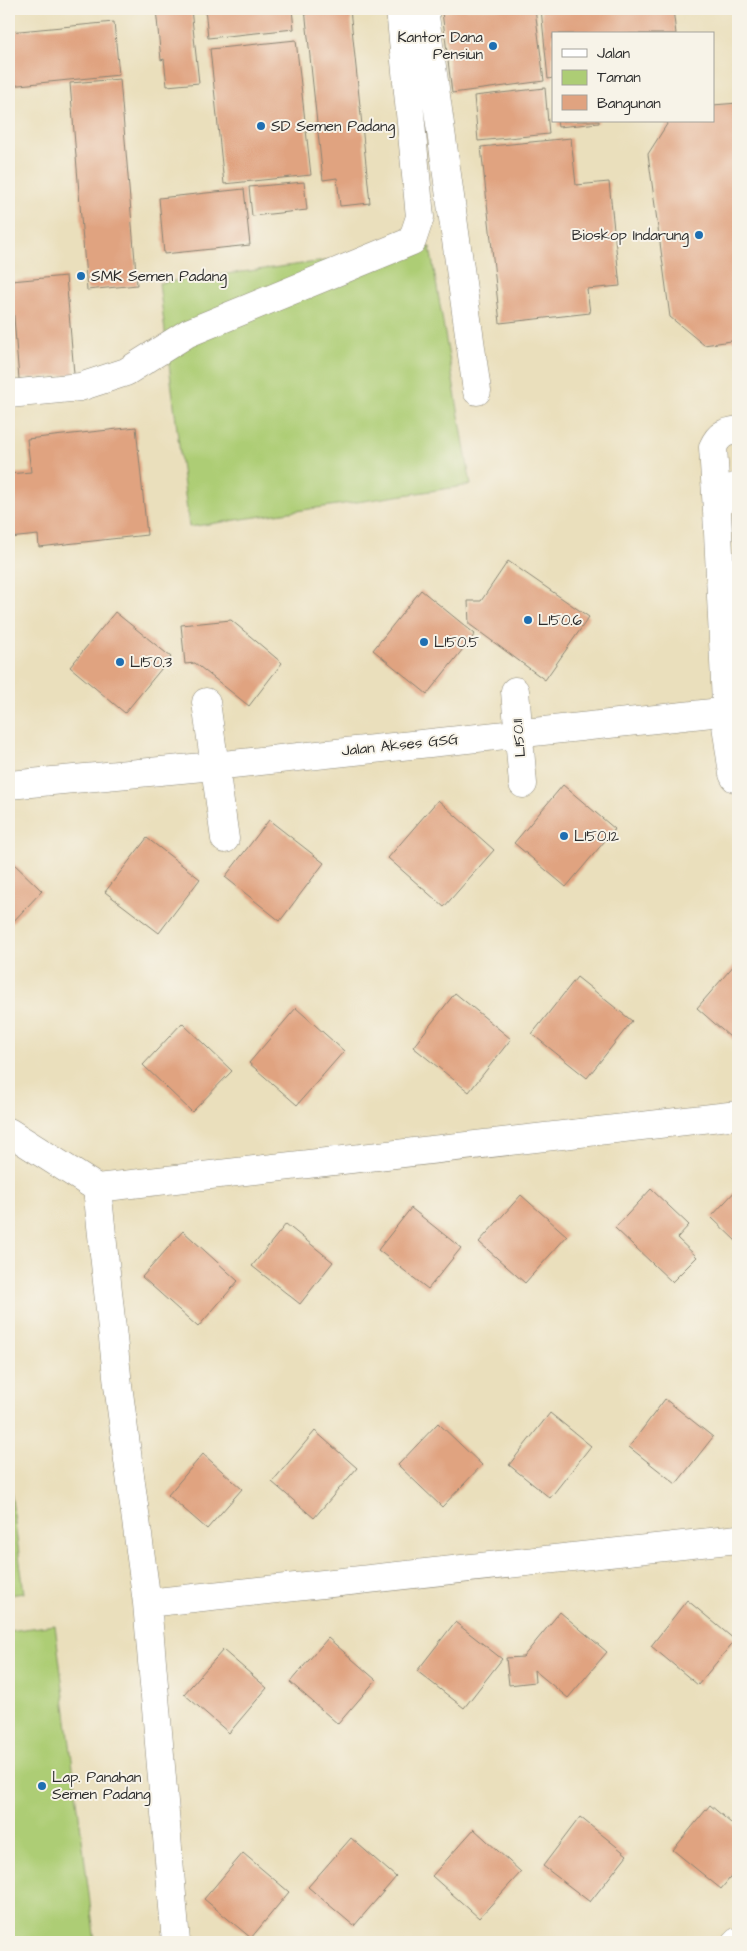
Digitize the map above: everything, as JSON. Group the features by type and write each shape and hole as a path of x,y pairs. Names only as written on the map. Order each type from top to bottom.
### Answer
{"street":[{"path":"9,394 80,387 126,372 188,333 412,241 420,216 400,9"},
{"path":"424,9 477,391"},
{"path":"737,781 733,774 727,725 713,447 718,437 724,432 738,430"},
{"path":"717,511 725,492 738,486"},
{"name":"L150.11","path":"515,691 523,784"},
{"path":"206,702 226,839"},
{"name":"Jalan Akses GSG","path":"9,785 214,766 518,732 712,713 719,714 725,718 727,725"},
{"path":"9,1132 97,1188 738,1115"},
{"path":"97,1188 118,1385 146,1603 176,1942"},
{"path":"146,1603 738,1539"}],"green space":[{"path":"430,247 471,485 189,527 159,283"},
{"path":"9,1476 24,1593 9,1595"},
{"name":"Lap. Panahan Semen Padang","path":"55,1625 95,1942 9,1942 9,1631"}],"building":[{"path":"156,9 191,9 199,83 167,86 164,59 161,60"},
{"path":"205,9 292,9 294,29 208,38"},
{"path":"305,9 350,9 370,203 340,206 337,178 323,180"},
{"name":"Kantor Dana Pensiun","path":"464,9 535,9 544,81 452,93 442,12"},
{"path":"541,9 673,9 676,32 552,32 552,78 548,79"},
{"path":"114,22 119,75 9,86 9,32"},
{"path":"296,40 311,175 224,184 210,49"},
{"path":"120,79 137,285 87,290 70,83"},
{"path":"545,88 549,134 478,141 474,96"},
{"name":"Bioskop Indarung","path":"738,103 738,340 704,345 670,317 648,154 668,122 714,122 714,105"},
{"path":"557,122 599,122 599,123 558,127"},
{"path":"571,138 576,185 609,182 620,286 587,289 590,313 500,323 481,147"},
{"path":"304,182 307,210 252,216 249,187"},
{"path":"244,189 250,245 164,254 159,198"},
{"path":"66,276 74,374 19,379 11,281"},
{"path":"136,427 147,535 39,547 38,535 9,538 9,474 31,472 27,439"},
{"name":"L150.6","path":"508,561 589,617 545,680 469,624 468,601 481,601"},
{"name":"L150.5","path":"421,590 475,634 427,694 373,650"},
{"name":"L150.3","path":"115,612 171,657 125,713 70,667"},
{"path":"231,620 282,663 249,706 195,663 185,664 181,625"},
{"name":"L150.12","path":"563,785 615,829 566,887 514,843"},
{"path":"438,800 494,850 444,907 388,858"},
{"path":"269,820 324,863 280,921 225,877"},
{"path":"147,838 200,879 159,933 105,892"},
{"path":"9,859 42,891 9,926"},
{"path":"735,964 738,967 738,1044 697,1008"},
{"path":"577,977 632,1021 587,1078 532,1034"},
{"path":"455,993 511,1039 469,1092 413,1047"},
{"path":"296,1008 344,1051 297,1105 249,1063"},
{"path":"182,1023 232,1071 192,1112 143,1065"},
{"path":"738,1188 738,1243 711,1217"},
{"path":"651,1189 689,1225 677,1238 697,1257 672,1282 615,1228"},
{"path":"521,1195 567,1236 525,1283 479,1242"},
{"path":"411,1208 461,1248 428,1289 378,1250"},
{"path":"286,1224 333,1262 300,1304 252,1266"},
{"path":"183,1231 238,1281 198,1327 142,1277"},
{"path":"665,1399 713,1437 676,1484 629,1447"},
{"path":"550,1413 591,1446 550,1498 509,1465"},
{"path":"438,1423 482,1465 442,1507 398,1465"},
{"path":"315,1431 357,1468 314,1518 272,1482"},
{"path":"203,1454 242,1489 207,1529 168,1495"},
{"path":"687,1600 735,1640 698,1685 651,1646"},
{"path":"560,1612 607,1652 568,1698 534,1670 535,1682 509,1685 506,1658 523,1657"},
{"path":"455,1622 502,1659 464,1708 417,1671"},
{"path":"328,1638 376,1680 338,1724 290,1682"},
{"path":"223,1650 267,1688 229,1733 184,1694"},
{"path":"710,1805 738,1829 738,1868 721,1889 673,1850"},
{"path":"580,1817 627,1855 590,1902 543,1866"},
{"path":"474,1829 521,1872 479,1918 432,1876"},
{"path":"351,1838 396,1877 354,1926 308,1887"},
{"path":"243,1853 289,1892 251,1938 204,1899"}],"place":[{"name":"Kantor Dana Pensiun","path":"493,46"},
{"name":"SD Semen Padang","path":"261,126"},
{"name":"Bioskop Indarung","path":"699,235"},
{"name":"SMK Semen Padang","path":"81,276"},
{"name":"L150.6","path":"528,620"},
{"name":"L150.5","path":"424,642"},
{"name":"L150.3","path":"120,662"},
{"name":"L150.12","path":"564,836"},
{"name":"Lap. Panahan Semen Padang","path":"42,1786"}]}
